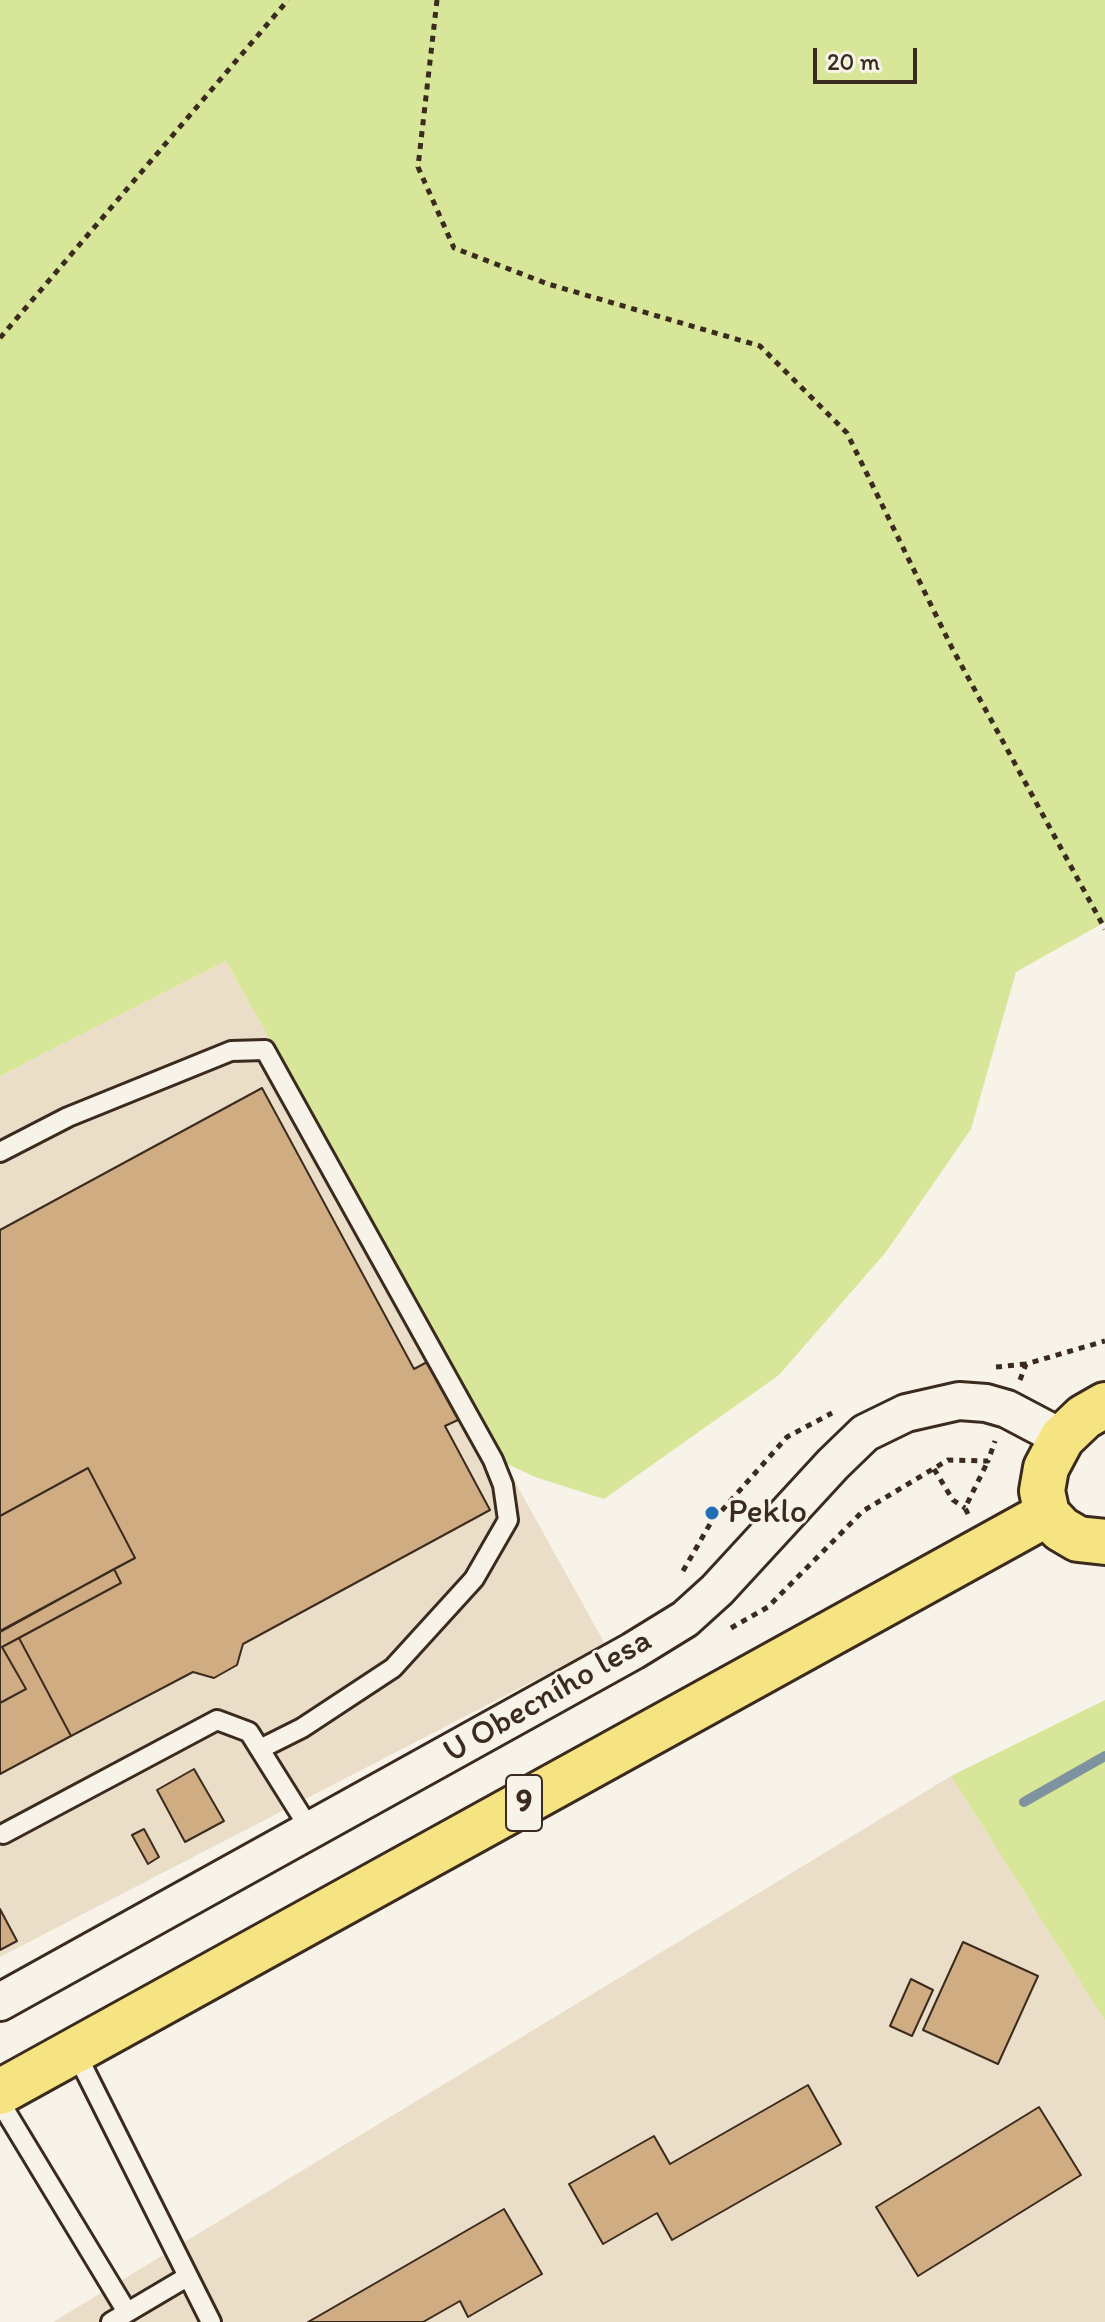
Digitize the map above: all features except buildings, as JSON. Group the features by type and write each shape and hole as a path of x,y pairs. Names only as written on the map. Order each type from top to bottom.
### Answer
{"main road":[{"path":"1105,1405 1084,1417 1062,1438 1046,1468 1042,1491 1047,1514 1061,1529 1078,1539 1105,1542"},
{"name":"9","path":"0,2092 1047,1514"}],"street":[{"name":"U Obecního lesa","path":"0,2002 633,1651 685,1619 717,1590 865,1433 906,1413 959,1401 986,1403 1007,1409 1062,1438"}],"lane":[{"path":"0,1152 68,1117 231,1051 265,1050 498,1472 508,1520 474,1579 393,1668 302,1728 260,1749"},
{"path":"3,1834 217,1720 249,1732 311,1831"},
{"path":"75,2051 211,2322"},
{"path":"0,2102 119,2317 187,2277"}],"path":[{"path":"0,338 288,0"},
{"path":"437,0 418,167 454,248 548,284 760,346 847,433 952,648 1105,929"},
{"path":"729,1629 768,1607 863,1511 948,1460 988,1461 1026,1364 1105,1341"},
{"path":"710,1524 787,1437"},
{"path":"934,1469 953,1500 965,1508"}],"shaded area":[{"path":"226,961 605,1644 0,1957 0,1076"},
{"path":"951,1776 1105,2021 1105,2322 53,2322"}],"green space":[{"path":"0,0 1105,0 1105,922 1016,972 971,1129 886,1252 779,1375 604,1499 535,1477 505,1463 226,961 0,1076"},
{"path":"1105,1700 1105,2021 951,1776"}],"waterway":[{"path":"1024,1802 1105,1756"}],"place":[{"name":"Peklo","path":"712,1513"}]}
